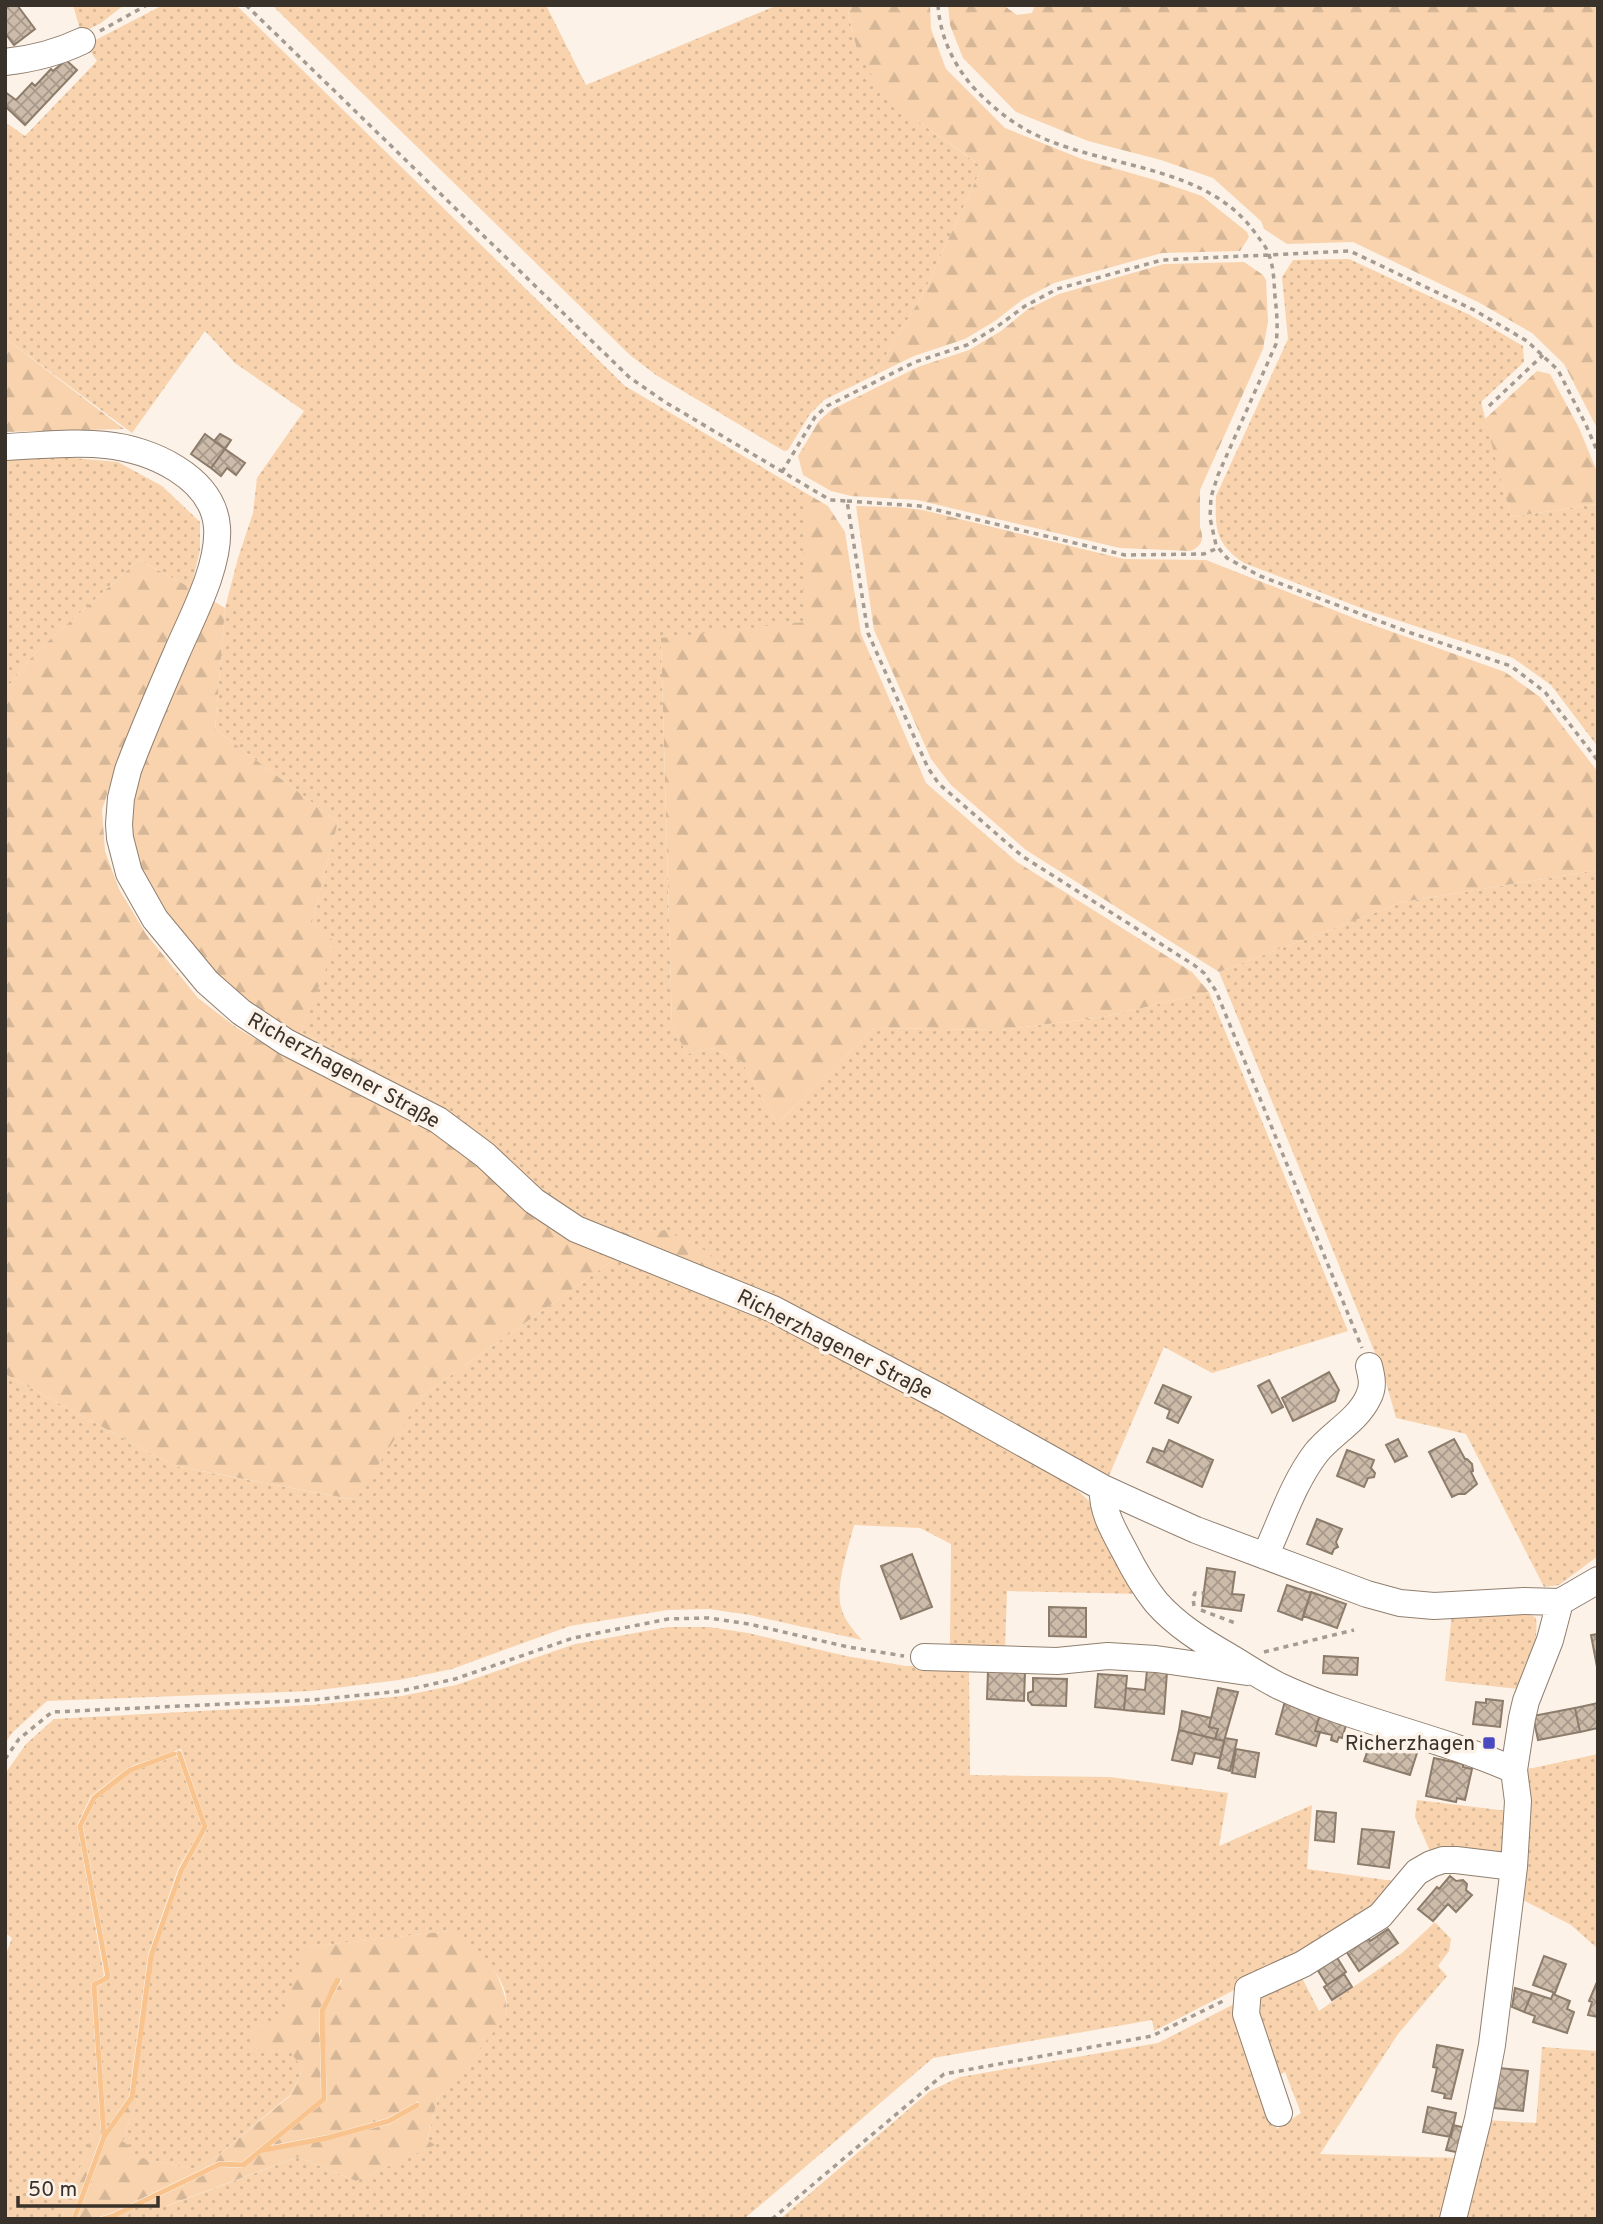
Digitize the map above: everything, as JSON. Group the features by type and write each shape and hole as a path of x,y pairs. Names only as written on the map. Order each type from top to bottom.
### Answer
{"street":[{"path":"5,62 34,59 82,41"},
{"name":"Richerzhagener Straße","path":"5,447 89,443 134,451 163,462 189,479 205,494 214,509 217,540 208,575 128,770 121,798 119,824 125,861 143,902 181,952 220,995 286,1042 438,1121 485,1155 534,1201 576,1229 783,1314 943,1398 1103,1489"},
{"path":"1265,1556 1302,1473 1318,1451 1367,1401 1372,1390 1369,1366"},
{"path":"1514,1770 1473,1752 1314,1700 1245,1667 1200,1641 1156,1602 1138,1576 1109,1520 1102,1500 1103,1489 1196,1530 1367,1594 1400,1603 1434,1606 1524,1601 1560,1602 1598,1580"},
{"path":"1453,2219 1470,2158 1492,2045 1514,1867 1517,1801 1514,1770 1526,1701 1550,1640 1560,1602"},
{"path":"924,1657 1057,1661 1108,1656 1245,1667"},
{"path":"1279,2113 1246,2014 1248,1989 1303,1964 1380,1916 1412,1877 1431,1864 1456,1860 1514,1867"}],"path":[{"path":"82,41 147,5"},
{"path":"247,5 629,377 665,402 830,500 920,506 1125,555 1204,554 1218,548"},
{"path":"938,5 941,27 956,64 965,78 996,111 1045,139 1157,172 1206,191 1252,228 1269,253 1274,279 1278,331 1276,344 1217,475 1211,497 1210,518 1218,548 1239,567 1260,576 1411,633 1511,666 1545,692 1598,761"},
{"path":"782,472 815,417 827,406 915,362 967,345 998,327 1025,306 1057,289 1162,260 1350,251 1474,310 1527,341 1558,370 1598,453"},
{"path":"1489,406 1543,355"},
{"path":"847,500 868,633 928,768 939,784 1022,856 1204,973 1216,991 1369,1366"},
{"path":"1204,1593 1195,1593 1192,1598 1193,1605 1206,1613 1235,1623"},
{"path":"5,1759 19,1739 52,1712 312,1700 401,1691 455,1679 573,1638 668,1619 709,1618 749,1624 848,1647 898,1656 924,1657"},
{"path":"1245,1667 1354,1630"},
{"path":"772,2219 944,2074 1152,2036 1248,1989"}],"green space":[{"path":"73,5 124,5 101,23 81,33"},
{"path":"163,5 236,5 625,386 804,492 804,622 661,639 672,1026 687,1054 714,1048 742,1062 777,1124 874,1028 1000,1030 1104,1017 1209,992 1348,1331 1212,1373 1164,1347 1108,1478 731,1282 665,1230 627,1233 603,1226 578,1214 531,1184 444,1117 448,1108 301,1032 335,943 312,922 338,822 215,729 225,608 253,513 257,478 304,411 235,363 205,331 132,433 5,338 5,122 25,136 97,61 86,45"},
{"path":"272,5 546,5 586,85 778,5 847,5 852,31 884,90 919,122 982,167 922,296 873,376 824,400 810,414 788,450 784,451 656,375 630,355"},
{"path":"847,5 930,5 931,29 946,69 1005,128 1082,159 1202,196 1247,232 1249,237 1240,251 1162,253 1054,283 1022,300 965,339 914,356 873,376 922,296 982,167 902,108 875,79 858,49"},
{"path":"948,5 1003,5 1017,15 1032,13 1035,5 1598,5 1598,430 1564,364 1532,333 1478,302 1353,242 1287,244 1264,229 1261,221 1213,178 1161,160 1088,141 1016,112 963,58 950,25"},
{"path":"1349,259 1470,315 1523,346 1524,362 1481,402 1511,517 1598,504 1598,747 1551,685 1513,658 1369,611 1244,563 1222,542 1217,526 1216,496 1288,339 1282,277 1293,260"},
{"path":"1244,262 1266,280 1268,322 1263,349 1200,490 1202,539 1199,545 1190,551 1120,548 917,500 851,496 831,491 803,475 798,456 819,421 831,410 918,367 969,350 1001,331 1028,309 1059,294 1164,264"},
{"path":"5,338 124,429 5,432"},
{"path":"1537,371 1550,374 1579,428 1598,474 1598,504 1511,517 1485,419"},
{"path":"63,457 118,462 162,486 200,522 200,550 191,588 139,560 36,652 5,690 5,460"},
{"path":"804,492 828,506 845,532 861,634 926,783 1017,862 1192,972 1209,992 1104,1017 1000,1030 874,1028 777,1124 742,1062 714,1048 687,1054 672,1026 661,638 803,622"},
{"path":"856,506 923,510 1124,559 1206,560 1359,620 1505,672 1540,697 1598,772 1598,870 1403,902 1219,972 1026,850 951,785 931,759 874,630"},
{"path":"139,560 191,588 122,748 102,810 105,851 119,889 146,934 198,998 237,1028 280,1053 395,1110 444,1139 561,1236 615,1259 422,1396 356,1500 174,1466 5,1374 5,690 36,652"},
{"path":"208,598 225,608 215,729 338,822 312,922 336,943 301,1032 448,1108 444,1117 290,1036 186,949 135,867 129,800"},
{"path":"1598,870 1598,1556 1559,1585 1544,1587 1466,1434 1396,1418 1384,1375 1219,972 1403,902"},
{"path":"579,1216 629,1234 665,1230 708,1252 731,1282 609,1238"},
{"path":"615,1259 750,1311 847,1360 1067,1480 1090,1502 1141,1594 1007,1591 1005,1650 950,1645 951,1544 920,1528 854,1525 843,1566 840,1598 844,1616 862,1640 750,1615 709,1609 667,1610 570,1626 452,1669 399,1680 311,1691 47,1701 12,1733 5,1743 5,1374 174,1466 355,1500 422,1396"},
{"path":"1526,1612 1536,1618 1536,1637 1532,1655 1518,1689 1445,1681 1452,1613"},
{"path":"668,1627 709,1627 748,1633 846,1656 906,1666 969,1667 970,1775 1110,1777 1228,1793 1219,1846 1312,1805 1307,1869 1401,1882 1384,1903 1246,1984 1154,2031 1152,2020 933,2058 744,2219 112,2219 161,2196 167,2206 298,2157 356,2181 434,2145 427,2141 438,2098 506,2014 506,2000 498,1976 481,1956 450,1931 307,1947 279,2024 256,2026 269,2051 288,2048 303,2069 290,2095 217,2156 195,2169 128,2156 122,2141 138,2100 134,2098 153,1957 183,1873 208,1828 181,1749 129,1767 91,1796 77,1825 104,1975 91,1984 101,2136 94,2131 61,2219 5,2219 5,1957 12,1938 5,1933 5,1774 26,1744 54,1719 312,1705 402,1696 456,1685 575,1644"},
{"path":"1598,1754 1598,1949 1571,1925 1519,1898 1528,1769"},
{"path":"177,1756 202,1827 178,1869 148,1955 129,2096 106,2129 97,1987 111,1978 83,1826 96,1800 131,1772"},
{"path":"1417,1800 1508,1811 1505,1851 1489,1857 1433,1858 1415,1817"},
{"path":"1435,1922 1451,1939 1449,1951 1438,1966 1447,1976 1398,2034 1320,2154 1461,2158 1443,2219 780,2219 930,2091 960,2077 1158,2043 1242,2000 1262,2092 1277,2129 1301,2113 1285,2072 1276,2077 1255,2009 1264,1989 1299,1972 1319,2011 1402,1953"},
{"path":"450,1931 477,1950 490,1964 500,1983 506,2011 503,2021 438,2098 427,2140 435,2145 356,2181 298,2157 166,2206 161,2196 220,2167 243,2168 263,2152 328,2140 390,2124 420,2106 418,2101 388,2118 327,2135 272,2145 327,2100 324,2012 342,1980 338,1977 319,2010 321,2098 242,2162 219,2161 114,2212 93,2219 77,2219 106,2139 134,2098 138,2100 122,2141 128,2145 129,2156 195,2169 217,2156 290,2096 303,2069 288,2049 269,2051 250,2048 250,2035 256,2026 279,2023 306,1947"},
{"path":"1542,2047 1598,2051 1598,2219 1463,2219 1487,2120 1536,2123"},
{"path":"94,2130 101,2136 71,2219 61,2219"}],"building":[{"path":"10,5 17,5 35,29 14,45 5,33 5,9"},
{"path":"66,60 77,70 25,125 5,106 5,92 16,100 32,83 35,86 51,69 53,71"},
{"path":"205,434 225,449 211,468 191,454"},
{"path":"220,434 231,440 225,449 214,441"},
{"path":"225,449 245,463 236,475 227,468 221,476 211,468"},
{"path":"1329,1372 1339,1390 1335,1401 1293,1421 1282,1398"},
{"path":"1269,1380 1283,1407 1272,1413 1258,1386"},
{"path":"1163,1385 1191,1397 1178,1423 1167,1418 1170,1410 1155,1403"},
{"path":"1398,1439 1407,1456 1395,1462 1386,1445"},
{"path":"1454,1439 1465,1459 1472,1464 1471,1472 1477,1484 1465,1494 1452,1497 1429,1452"},
{"path":"1169,1440 1213,1460 1202,1487 1147,1462 1153,1448 1164,1452"},
{"path":"1347,1450 1374,1460 1371,1468 1375,1473 1374,1477 1368,1478 1364,1487 1337,1476"},
{"path":"1317,1519 1342,1529 1336,1542 1338,1547 1332,1554 1307,1544"},
{"path":"912,1554 932,1607 901,1619 881,1566"},
{"path":"1207,1568 1235,1572 1232,1594 1244,1595 1241,1611 1202,1606"},
{"path":"1287,1585 1311,1593 1302,1620 1278,1611"},
{"path":"1311,1592 1346,1604 1337,1628 1303,1616"},
{"path":"1049,1607 1086,1608 1086,1637 1049,1636"},
{"path":"1598,1634 1598,1672 1591,1635"},
{"path":"1324,1656 1358,1658 1357,1675 1323,1673"},
{"path":"1147,1670 1167,1672 1164,1714 1124,1710 1126,1688 1145,1690"},
{"path":"988,1671 1025,1672 1024,1701 987,1699"},
{"path":"1098,1674 1127,1676 1124,1710 1095,1707"},
{"path":"1033,1678 1067,1679 1066,1706 1032,1705 1028,1700 1028,1693 1033,1691"},
{"path":"1218,1688 1238,1692 1224,1741 1215,1739 1218,1729 1209,1727"},
{"path":"1486,1699 1503,1701 1500,1727 1473,1724 1476,1702 1486,1703"},
{"path":"1285,1701 1321,1711 1315,1731 1320,1732 1316,1746 1276,1734"},
{"path":"1598,1703 1598,1728 1580,1732 1575,1708"},
{"path":"1575,1708 1580,1732 1538,1740 1533,1716"},
{"path":"1182,1711 1211,1718 1209,1727 1218,1729 1215,1739 1179,1730"},
{"path":"1321,1711 1348,1719 1342,1738 1339,1737 1337,1742 1331,1740 1332,1735 1315,1731"},
{"path":"1179,1730 1224,1741 1220,1758 1195,1753 1192,1764 1172,1760"},
{"path":"1225,1738 1237,1740 1230,1771 1218,1768"},
{"path":"1372,1738 1417,1753 1410,1775 1364,1761"},
{"path":"1236,1749 1259,1753 1255,1777 1232,1773"},
{"path":"1434,1758 1463,1764 1463,1767 1472,1769 1465,1800 1457,1798 1456,1802 1426,1796"},
{"path":"1317,1811 1336,1813 1334,1842 1315,1840"},
{"path":"1362,1829 1394,1832 1389,1868 1358,1864"},
{"path":"1450,1876 1456,1881 1463,1880 1467,1884 1466,1890 1472,1895 1456,1912 1448,1904 1433,1921 1418,1909"},
{"path":"1388,1929 1398,1943 1359,1971 1346,1951 1367,1936 1370,1941"},
{"path":"1336,1956 1346,1972 1327,1985 1317,1969"},
{"path":"1544,1956 1566,1964 1555,1993 1533,1985"},
{"path":"1344,1974 1352,1987 1332,2000 1324,1987"},
{"path":"1597,1982 1598,2017 1588,2015 1592,2002 1589,2001"},
{"path":"1515,1988 1532,1993 1524,2012 1512,2007"},
{"path":"1532,1993 1551,1999 1553,1994 1570,2001 1567,2009 1574,2012 1567,2033 1533,2022 1535,2016 1524,2012"},
{"path":"1437,2045 1463,2050 1451,2099 1444,2098 1445,2094 1432,2091 1437,2068 1433,2067"},
{"path":"1499,2068 1528,2071 1523,2111 1494,2108"},
{"path":"1428,2107 1456,2113 1451,2137 1423,2132"},
{"path":"1453,2125 1466,2128 1461,2153 1446,2150"}],"waterway":[{"path":"74,2219 104,2137 132,2097 151,1956 181,1871 205,1827 179,1753"},
{"path":"104,2137 94,1985 108,1977 80,1826 94,1798 130,1770 174,1754"},
{"path":"103,2219 220,2164 243,2165 324,2099 322,2011 338,1980"},
{"path":"263,2150 327,2138 389,2121 417,2105"}],"place":[{"name":"Richerzhagen","path":"1489,1743"}]}
